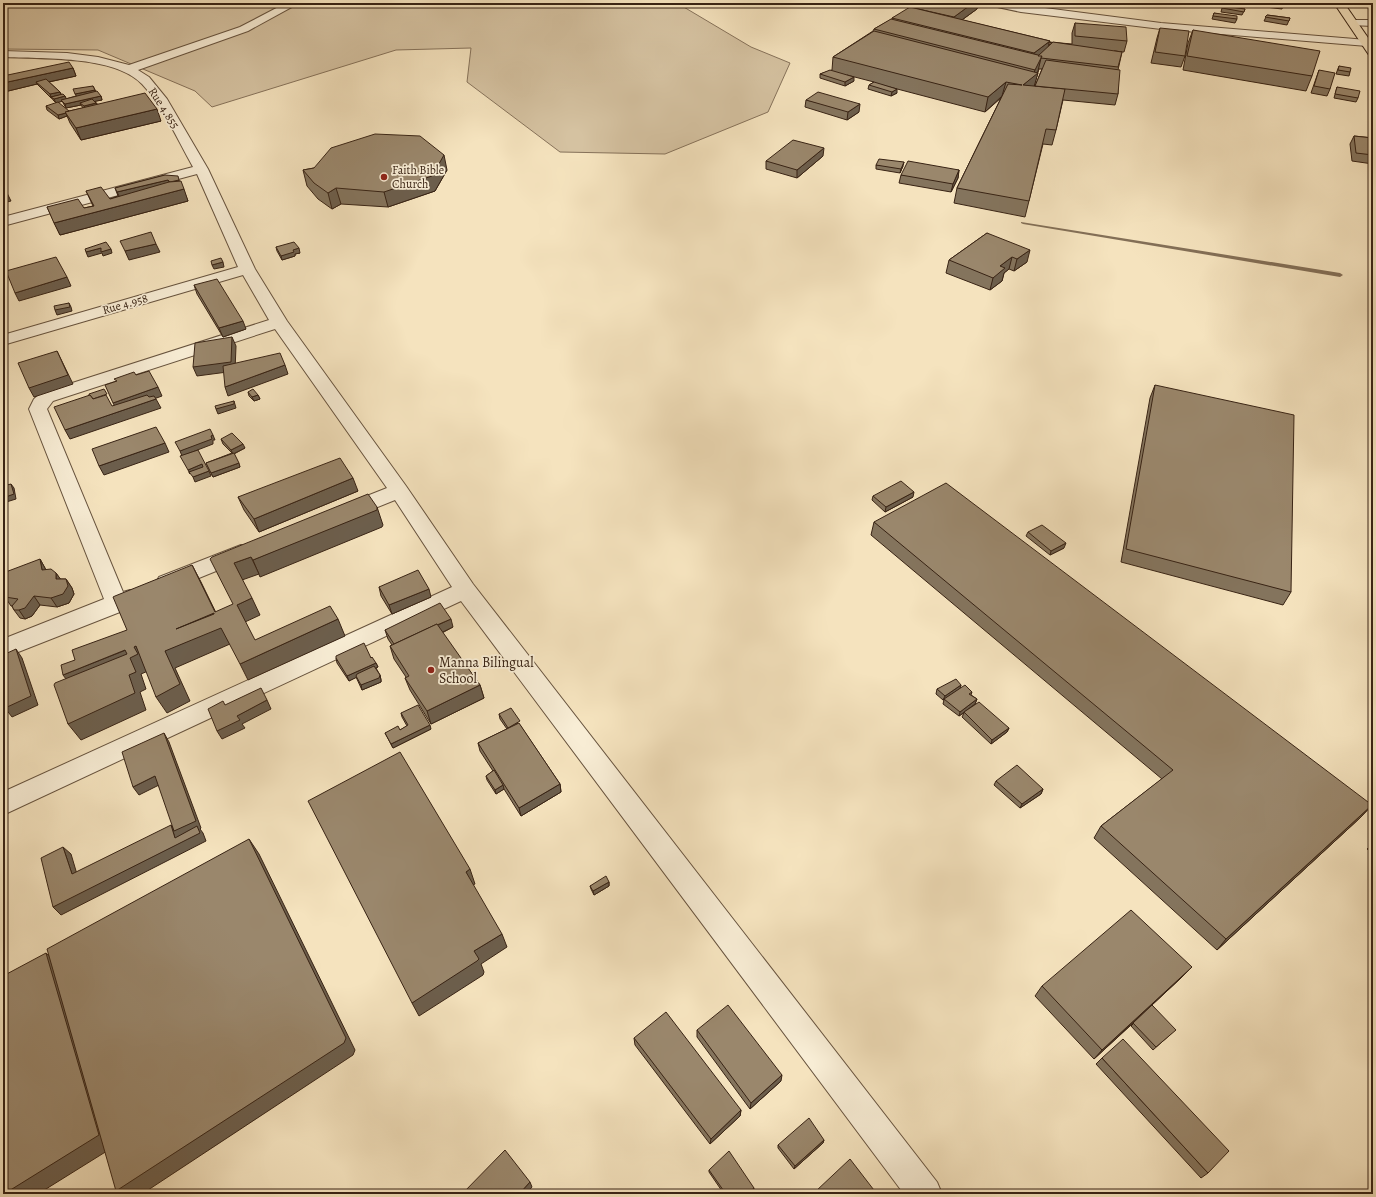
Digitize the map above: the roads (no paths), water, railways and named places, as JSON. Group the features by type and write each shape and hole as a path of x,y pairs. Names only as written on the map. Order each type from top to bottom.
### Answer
{"highway":[{"path":"1338,3 1354,23 1373,53"}],"street":[{"path":"129,69 244,29 294,3"},
{"path":"992,3 1021,9 1161,26 1367,43"},
{"path":"1354,23 1373,24"},
{"name":"Rue 4.855","path":"3,54 67,56 98,60 129,69 145,80 161,99 201,169 247,268 279,322 399,491 465,590 925,1194"},
{"path":"3,222 201,169"},
{"name":"Rue 4.958","path":"3,340 247,268"},
{"path":"116,604 38,408 40,403 47,397 279,322"},
{"path":"326,520 399,491"},
{"path":"3,649 260,546"},
{"path":"3,804 465,590"}],"waterway":[{"path":"1023,223 1340,275"}],"place":[{"name":"Faith Bible Church","path":"384,177"},
{"name":"Manna Bilingual School","path":"431,670"}]}
